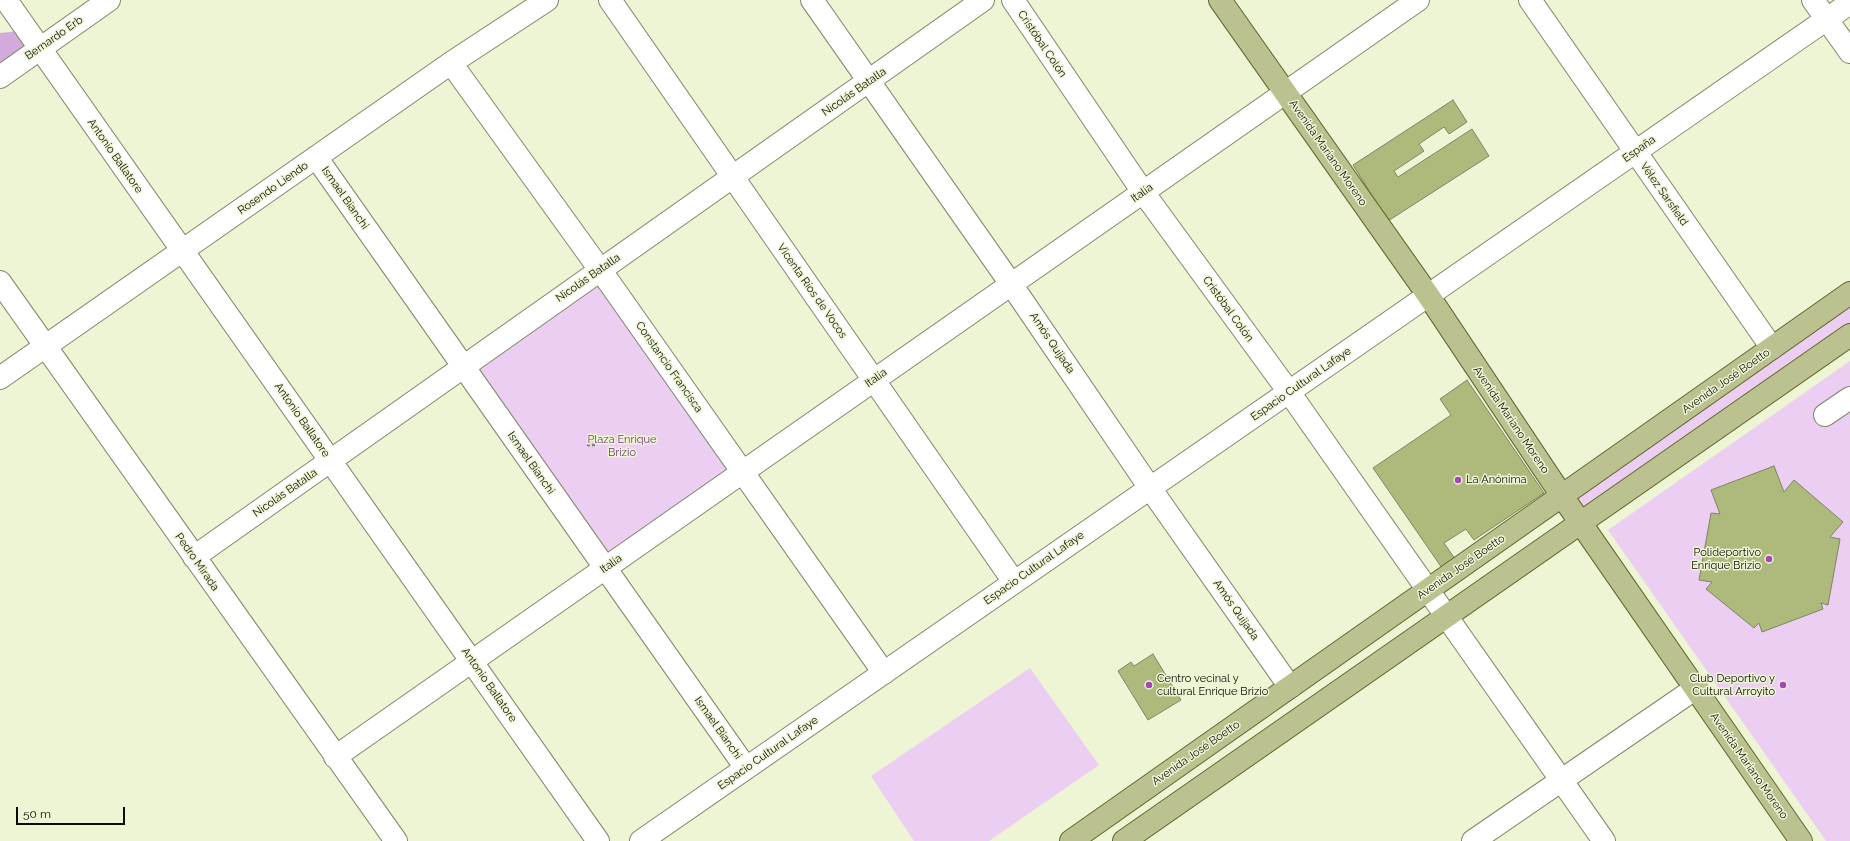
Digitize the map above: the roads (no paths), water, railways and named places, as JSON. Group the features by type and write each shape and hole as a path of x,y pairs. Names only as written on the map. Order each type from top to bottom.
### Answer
{"main road":[{"name":"Avenida Mariano Moreno","path":"1220,0 1428,295 1562,496 1801,841"},
{"name":"Avenida José Boetto","path":"1071,841 1850,293"},
{"path":"1124,841 1850,335"}],"street":[{"name":"Antonio Ballatore","path":"6,0 598,841"},
{"name":"Bernardo Erb","path":"0,77 108,0"},
{"name":"Rosendo Liendo","path":"0,378 451,63 547,0"},
{"name":"Vicenta Ríos de Vocos","path":"610,0 1014,582"},
{"name":"Amós Quijada","path":"812,0 1012,284 1150,488 1290,687"},
{"name":"Nicolás Batalla","path":"194,557 600,270 733,178 983,0"},
{"name":"Cristóbal Colón","path":"1013,0 1143,192 1289,392 1604,841"},
{"name":"Italia","path":"335,757 742,471 1418,0"},
{"name":"Vélez Sarsfield","path":"1530,0 1772,348"},
{"path":"1813,0 1850,52"},
{"name":"España","path":"1428,295 1850,3"},
{"name":"Constancio Francisca","path":"451,63 600,270 884,673"},
{"name":"Ismael Bianchi","path":"316,157 746,768"},
{"name":"Pedro Mirada","path":"0,282 335,757 396,841"},
{"name":"Espacio Cultural Lafaye","path":"641,841 1428,295"},
{"path":"1825,414 1850,398"},
{"path":"1473,841 1696,688"}],"place":[{"name":"La Anónima","path":"1458,480"},
{"name":"Polideportivo Enrique Brizio","path":"1769,559"},
{"name":"Centro vecinal y cultural Enrique Brizio","path":"1149,685"},
{"name":"Club Deportivo y Cultural Arroyito","path":"1783,685"}],"park label":[{"name":"Plaza Enrique Brizio","path":"622,446"}]}
